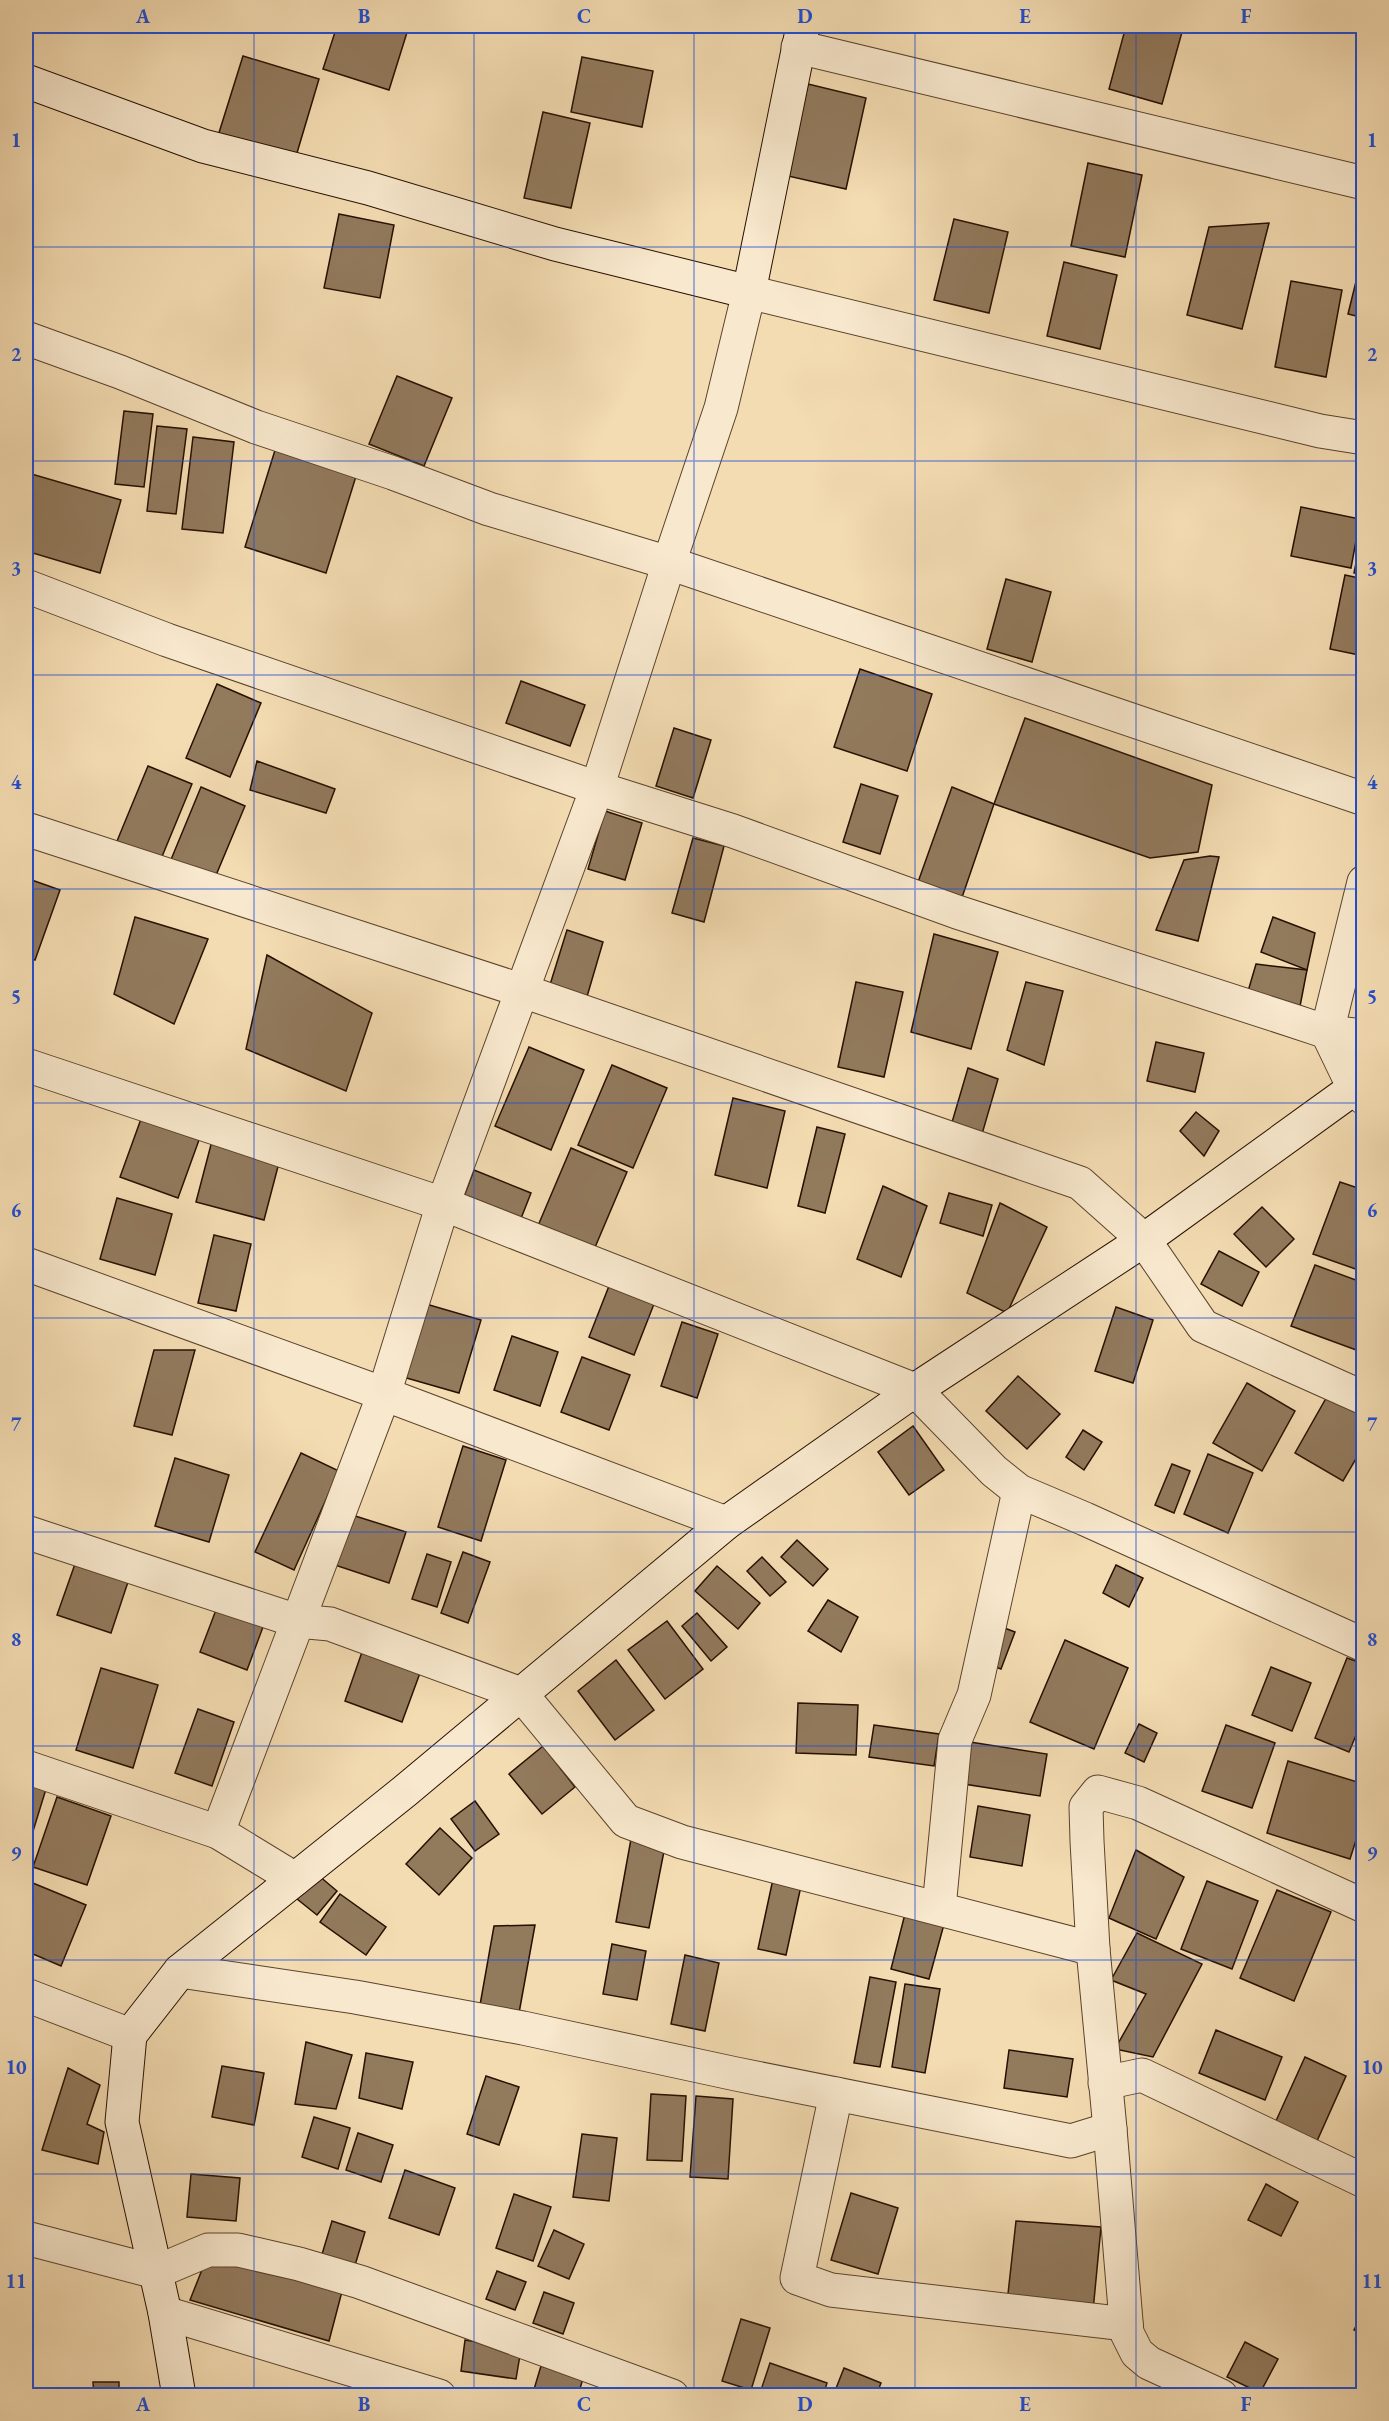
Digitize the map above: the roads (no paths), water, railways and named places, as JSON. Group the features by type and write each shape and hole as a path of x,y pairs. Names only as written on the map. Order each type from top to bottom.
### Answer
{"street":[{"path":"218,1832 384,1394 443,1204 597,788 721,408 749,292 801,36 1364,183"},
{"path":"26,81 203,146 368,188 555,244 1320,431 1364,438"},
{"path":"26,338 120,372 256,427 489,508 669,563 1364,799"},
{"path":"26,586 167,640 597,788 733,831 957,912 1327,1032 1364,1036"},
{"path":"26,829 523,991 1080,1184 1144,1240 1203,1326 1364,1398"},
{"path":"179,2396 165,2313 122,2122 130,2035 180,1971 405,1791 726,1523 915,1390 1144,1240 1360,1089 1327,1032 1364,882"},
{"path":"26,1065 443,1204 915,1390 994,1471 1019,1491 1364,1645"},
{"path":"26,1264 384,1394 726,1523"},
{"path":"939,1908 955,1740 974,1695 1019,1491"},
{"path":"26,1532 297,1621 330,1624 521,1694 626,1821 682,1842 1093,1949"},
{"path":"26,1767 218,1832 295,1879"},
{"path":"1221,2396 1149,2362 1137,2353 1127,2333 1093,1949 1086,1807 1098,1791 1138,1803 1364,1906"},
{"path":"180,1971 354,1997 489,2022 1071,2141 1110,2128"},
{"path":"26,1995 130,2035"},
{"path":"1105,2084 1142,2075 1364,2181"},
{"path":"836,2094 796,2278 831,2290 1126,2324"},
{"path":"26,2238 156,2272 208,2250 238,2250 299,2264 360,2282 672,2396"},
{"path":"165,2313 439,2396"}]}
